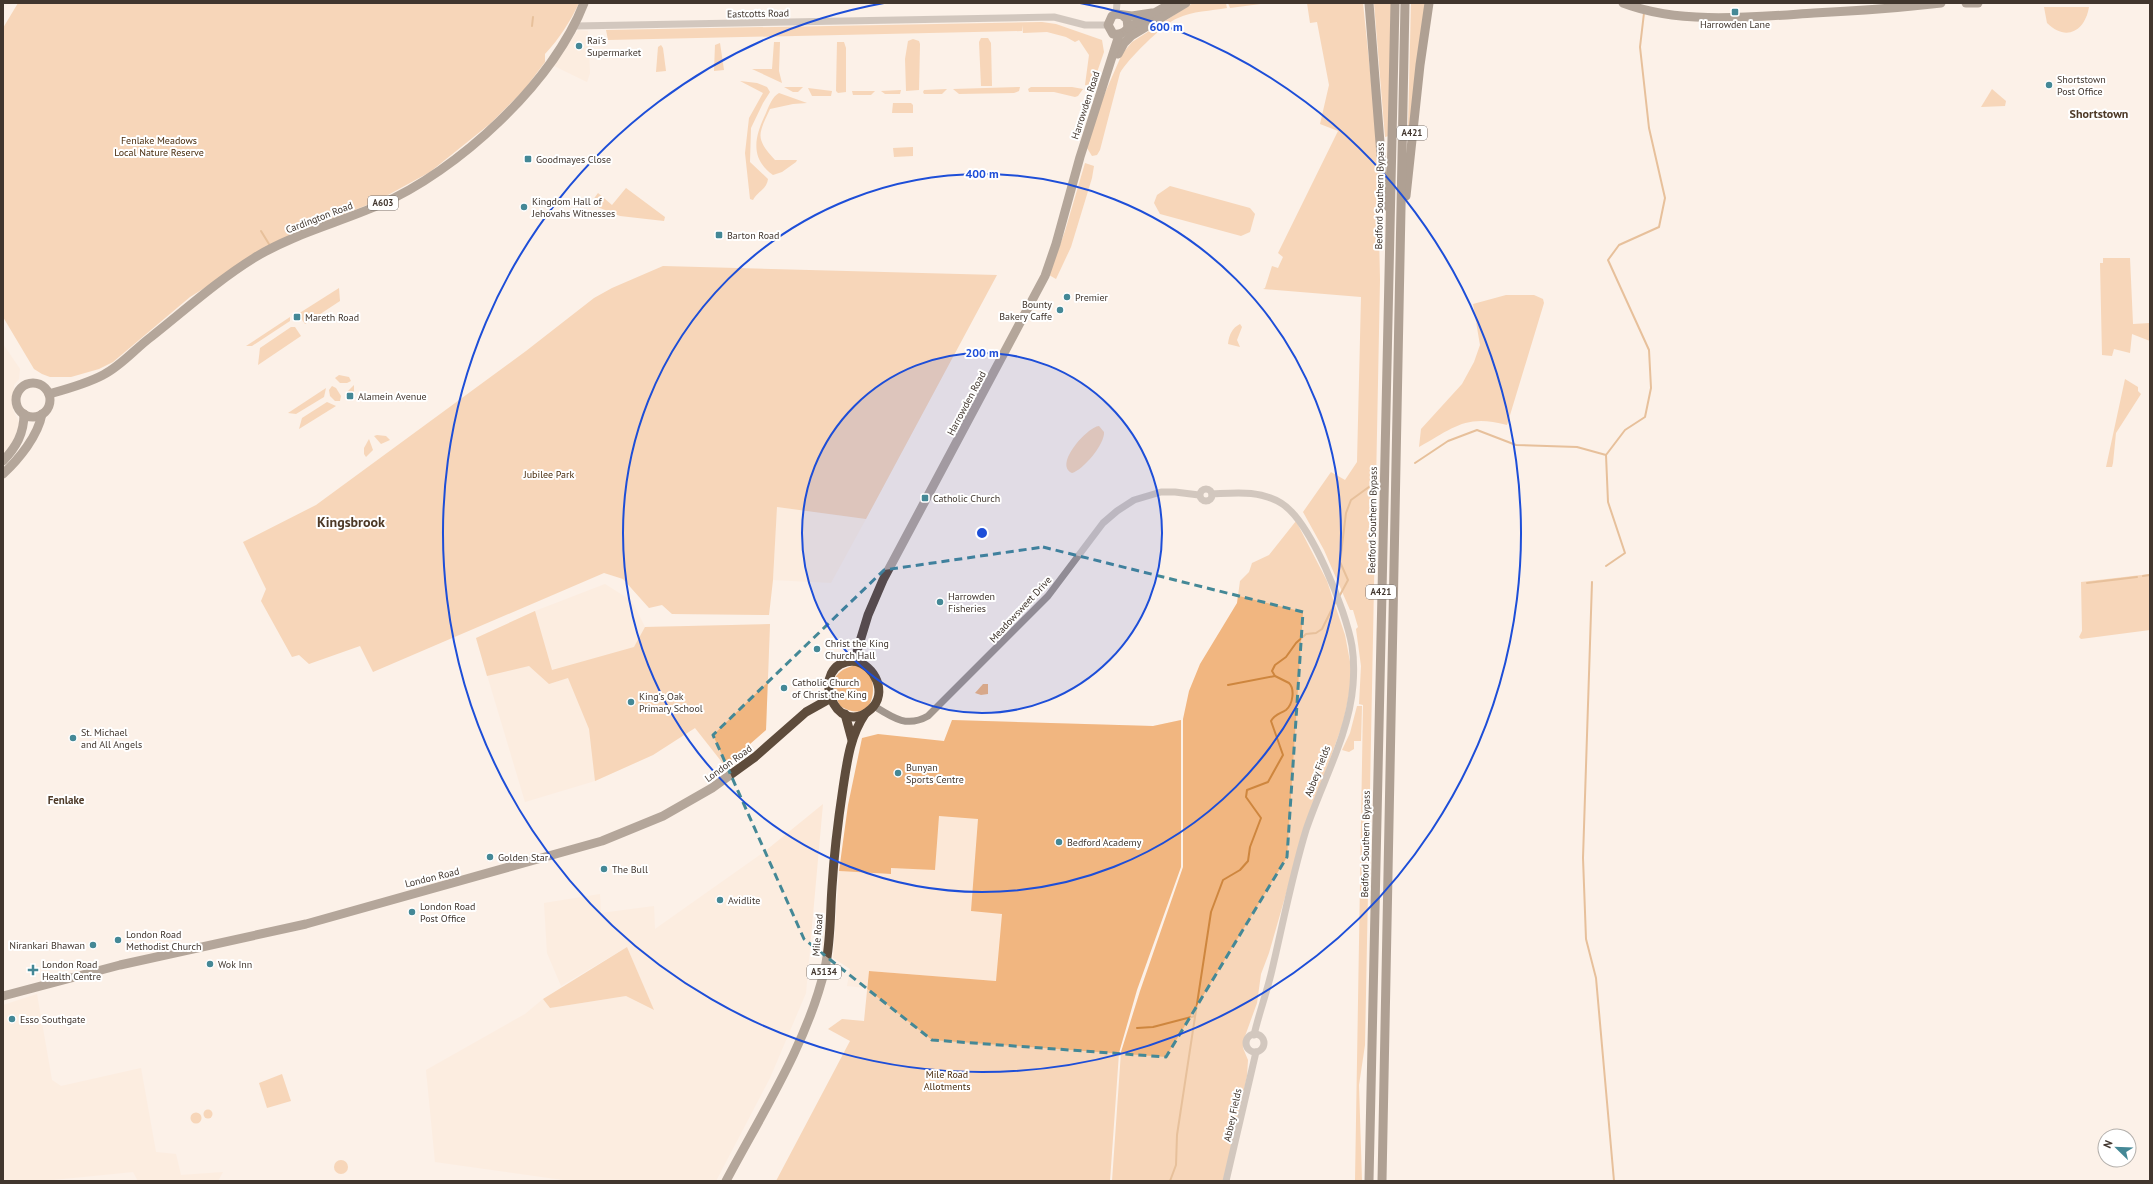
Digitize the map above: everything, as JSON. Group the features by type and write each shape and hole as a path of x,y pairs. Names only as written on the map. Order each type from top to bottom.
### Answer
{"highway":[{"name":"A421","path":"1369,3 1389,257"},
{"name":"Bedford Southern Bypass","path":"1369,1181 1395,3"},
{"name":"A421","path":"1382,1181 1405,3"},
{"name":"A421","path":"1399,258 1414,108 1429,3"}],"main road":[{"name":"Cardington Road","path":"49,394 104,374 132,354 200,296 255,258 296,236 381,204 432,175 497,123 546,70 575,26 584,3"},
{"path":"1152,13 1132,16 1119,15 1109,20 1108,25 1114,34 1119,35 1152,13 1172,3"},
{"path":"1111,64 1115,60 1121,47 1131,36 1186,3"},
{"path":"1623,3 1636,8 1674,16 1762,16 1941,3"},
{"path":"1966,3 1978,3"},
{"path":"1119,15 1127,19 1128,28"},
{"name":"Harrowden Road","path":"854,661 868,615 883,580 1044,276 1056,244 1102,86 1111,64 1119,35"},
{"path":"28,384 40,386 49,394 50,401 48,408 42,414 31,417 24,414 16,405 18,391 28,384"},
{"name":"Cardington Road","path":"40,386 66,389"},
{"path":"3,461 13,450 21,436 24,426 24,414"},
{"path":"3,474 20,456 41,422 42,414"},
{"path":"854,661 867,666 876,677 878,692 874,706 865,714 854,717 845,714 835,706 831,698 828,688 832,674 842,664 854,661"},
{"name":"London Road","path":"3,996 112,966 306,924 617,836 668,813 712,788 755,757 806,712 831,698"},
{"name":"Mile Road","path":"845,714 852,742"},
{"name":"Mile Road","path":"726,1181 792,1055 816,1002 825,969 830,938 836,844 845,773 852,742 865,714"}],"street":[{"path":"1117,3 1119,15"},
{"name":"Eastcotts Road","path":"575,26 1054,17 1085,25 1108,25"},
{"name":"Meadowsweet Drive","path":"874,706 893,718 904,722 915,722 928,716 1048,596 1103,522 1134,500 1161,492 1175,492 1199,495 1201,500 1205,502 1210,499 1212,494 1244,492 1263,495 1281,503 1299,520"},
{"name":"Abbey Fields","path":"1254,1035 1297,862 1314,808 1346,724 1350,705 1353,666 1347,627 1331,583 1299,520"},
{"path":"1254,1035 1263,1038 1264,1044 1262,1049 1256,1052 1250,1050 1247,1046 1248,1039 1254,1035"},
{"name":"Abbey Fields","path":"1226,1181 1256,1052"}],"highlighted area":[{"path":"1043,547 1303,612 1287,857 1166,1057 932,1040 804,939 713,735 884,570"}],"shaded area":[{"path":"578,30 588,31 590,73 587,82 550,64"},
{"path":"3,344 20,369 19,379 14,385 13,410 20,424 15,438 3,454"},
{"path":"777,507 866,519 831,583 773,580"},
{"name":"King's Oak Primary School","path":"605,584 632,601 645,627 770,624 766,730 725,766 695,728 653,755 595,781 525,802 476,638 535,611"},
{"name":"Bedford Academy","path":"952,720 1153,726 1181,720 1181,867 996,981 869,971 867,988 847,986 850,969 833,958 839,871 890,874 891,868 939,816"},
{"path":"823,804 806,993 770,1078 716,1181 570,1181 435,1162 426,1070 525,1014 543,999 550,1008 626,996 653,1010 627,947 561,986 547,953 544,903 600,894 601,913 654,906 655,929 764,852"},
{"path":"37,994 52,1080 61,1086 141,1068 156,1152 176,1154 181,1175 223,1172 218,1181 138,1181 133,1172 43,1181 3,1181 3,1005"}],"green space":[{"name":"Fenlake Meadows Local Nature Reserve","path":"18,3 579,3 564,30 545,54 545,62 524,90 491,123 430,172 377,201 285,238 190,297 113,362 99,369 71,377 50,377 34,369 3,317 3,28"},
{"path":"1193,3 1226,3 1227,8 1189,14 1172,21 1155,34 1130,60 1120,73 1100,150 1097,155 1092,156 1087,148 1098,109 1122,54 1132,42"},
{"path":"1228,3 1268,3 1230,8"},
{"path":"1307,3 1363,3 1377,138 1380,280 1365,1045 1359,1085 1362,1181 1355,1181 1363,705 1359,704 1361,666 1356,629 1358,627 1353,610 1350,610 1324,550 1303,512 1331,472 1345,480 1357,462 1361,297 1263,289 1265,288 1272,266 1278,268 1283,257 1278,253 1338,131 1320,124 1329,85 1317,22 1310,23"},
{"path":"1374,3 1391,3 1389,136 1385,137"},
{"path":"1411,3 1425,3 1410,128 1408,128"},
{"path":"2044,7 2089,7 2087,15 2079,28 2068,33 2054,29 2047,23"},
{"path":"1042,22 1056,24 1102,40 1104,52 1092,87 1085,85 1089,55 1079,40 1075,42 1066,37 1047,32 1023,33 1022,25 1022,31 608,40 606,30"},
{"path":"981,38 988,38 991,43 992,86 981,86 979,42"},
{"path":"913,39 919,41 920,44 919,90 906,91 905,59 908,41"},
{"path":"774,42 780,42 779,71 782,83 752,69 772,69"},
{"path":"837,42 844,42 846,48 846,92 838,93 836,91"},
{"path":"720,43 724,70 714,71 715,45"},
{"path":"661,45 663,48 666,71 656,72 658,47"},
{"path":"740,81 757,83 767,87 770,92 751,128 750,162 768,179 764,188 753,200 750,199 745,153 749,118 763,93"},
{"path":"784,87 803,87 798,92 793,92"},
{"path":"1020,87 1019,91 1014,93 959,94 953,89"},
{"path":"1031,87 1072,87 1083,89 1078,96 1075,97 1054,92 1029,92 1028,89"},
{"path":"808,88 832,91 831,96 812,96"},
{"path":"947,89 942,94 924,94 923,92 924,90"},
{"path":"1992,89 2006,101 2005,106 1981,107"},
{"path":"901,90 900,94 885,94 881,91"},
{"path":"852,91 875,91 871,95 853,95"},
{"path":"779,93 807,103 793,104 770,109 761,131 761,141 775,160 797,160 782,172 773,175 760,161 756,146 762,122 771,102"},
{"path":"893,103 911,103 913,105 913,113 892,113"},
{"path":"913,147 913,156 894,157 893,148"},
{"path":"1085,163 1094,166 1092,178 1071,247 1056,279 1049,275 1065,231"},
{"path":"1170,186 1250,208 1255,214 1250,232 1241,236 1160,214 1154,203 1157,195"},
{"path":"626,188 665,217 664,221 620,216 590,204 598,193 612,205"},
{"path":"2103,258 2130,258 2133,324 2150,323 2150,341 2132,334 2130,353 2114,349 2112,356 2102,355 2100,263 2103,263"},
{"name":"Jubilee Park","path":"663,266 997,275 866,519 777,507 773,580 769,615 672,614 662,605 649,608 623,579 604,573 373,672 360,646 309,664 299,655 292,657 261,601 266,589 243,542 316,505 526,351 594,298 612,288"},
{"path":"339,288 340,301 305,324 298,314"},
{"path":"1506,295 1534,295 1543,299 1544,303 1507,425 1493,422 1470,422 1451,429 1419,447 1421,429 1462,384 1474,362 1480,345 1473,304"},
{"path":"290,317 290,321 252,346 246,346"},
{"path":"1240,324 1242,327 1237,340 1240,347 1228,344 1231,332"},
{"path":"291,327 295,327 301,336 258,365 260,348"},
{"path":"339,375 349,377 351,381 347,383 340,383 335,378"},
{"path":"2125,379 2138,387 2138,391 2141,394 2116,433 2112,467 2106,467"},
{"path":"354,385 354,397 351,401 347,392"},
{"path":"332,386 336,388 341,396 340,401 335,401 330,396 329,390"},
{"path":"326,388 324,397 296,414 288,413"},
{"path":"327,402 336,406 299,429 302,418"},
{"path":"1099,426 1104,432 1101,443 1087,462 1077,471 1072,473 1067,469 1069,455 1080,439"},
{"path":"374,436 386,436 390,440 381,444"},
{"path":"369,439 373,450 366,457 364,454 364,448"},
{"path":"1296,521 1327,581 1345,635 1351,667 1350,690 1343,723 1304,831 1269,953 1261,974 1257,1003 1244,1039 1243,1048 1248,1060 1247,1076 1224,1181 1112,1181 1121,1052 1140,991 1183,867 1183,719 1189,691 1200,664 1237,603 1240,581 1249,572 1252,563 1269,555"},
{"path":"2150,574 2150,630 2081,639 2079,637 2082,631 2081,582"},
{"name":"King's Oak Primary School","path":"535,611 552,670 634,647 645,627 770,624 766,730 725,766 695,728 653,755 595,781 589,729 568,678 549,684 529,666 487,676 476,638"},
{"path":"855,665 859,666 871,676 873,685 871,701 863,710 857,712 840,706 834,686 834,680 841,671"},
{"path":"983,684 988,684 988,694 981,695 975,693"},
{"path":"1357,706 1362,706 1361,741 1354,741 1354,749 1349,752 1342,750 1350,733"},
{"name":"Mile Road Allotments","path":"952,720 1153,726 1181,720 1181,867 1137,990 1119,1053 1110,1181 776,1181 850,1041 828,1029 842,1019 864,1021 869,971 996,981 1002,914 971,911 978,819 939,816 935,870 891,868 891,874 839,871 848,805 862,738 878,734 944,741"},
{"path":"627,947 654,1010 626,996 550,1008 543,999"},
{"path":"282,1074 291,1101 267,1108 259,1083"},
{"path":"206,1110 210,1110 212,1114 210,1118 206,1118 204,1116 204,1112"},
{"path":"196,1112 200,1114 202,1118 200,1122 196,1124 192,1122 190,1118 192,1114"},
{"path":"338,1160 344,1160 348,1164 348,1170 344,1174 338,1174 334,1170 334,1164"}],"waterway":[{"path":"1415,463 1448,441 1477,430 1516,445 1577,447 1606,455 1625,430 1645,417 1651,388 1649,350 1608,260 1619,245 1659,227 1665,198 1649,128 1640,47 1644,13"},
{"path":"532,26 533,17"},
{"path":"261,231 269,244"},
{"path":"1606,455 1608,502 1625,553 1606,566"},
{"path":"1340,595 1348,580 1340,562 1346,513 1351,500 1373,484"},
{"path":"2143,576 2150,575"},
{"path":"2087,583 2137,577"},
{"path":"1592,582 1583,858 1586,939 1596,978 1614,1181"},
{"path":"1170,1181 1176,1165 1177,1135 1211,912 1223,880 1240,870 1248,861 1250,847 1261,818 1246,797 1247,790 1268,782 1283,755 1271,721 1276,715 1286,710 1292,700 1293,693 1289,683 1275,676 1272,671 1275,665 1286,657 1296,643 1306,634 1316,633 1322,629 1336,601"},
{"path":"1228,685 1275,676"},
{"path":"1137,1028 1153,1027 1195,1016"}],"place":[{"name":"Harrowden Lane","path":"1735,12"},
{"name":"Rai's Supermarket","path":"579,46"},
{"name":"Shortstown Post Office","path":"2049,85"},
{"name":"Goodmayes Close","path":"528,159"},
{"name":"Kingdom Hall of Jehovahs Witnesses","path":"524,207"},
{"name":"Barton Road","path":"719,235"},
{"name":"Premier","path":"1067,297"},
{"name":"Bounty Bakery Caffe","path":"1060,310"},
{"name":"Mareth Road","path":"297,317"},
{"name":"Alamein Avenue","path":"350,396"},
{"name":"Catholic Church","path":"925,498"},
{"name":"Harrowden Fisheries","path":"940,602"},
{"name":"Christ the King Church Hall","path":"817,649"},
{"name":"Catholic Church of Christ the King","path":"784,688"},
{"name":"King's Oak Primary School","path":"631,702"},
{"name":"St. Michael and All Angels","path":"73,738"},
{"name":"Bunyan Sports Centre","path":"898,773"},
{"name":"Bedford Academy","path":"1059,842"},
{"name":"Golden Star","path":"490,857"},
{"name":"The Bull","path":"604,869"},
{"name":"Avidlite","path":"720,900"},
{"name":"London Road Post Office","path":"412,912"},
{"name":"London Road Methodist Church","path":"118,940"},
{"name":"Nirankari Bhawan","path":"93,945"},
{"name":"Wok Inn","path":"210,964"},
{"name":"London Road Health Centre","path":"33,970"},
{"name":"Esso Southgate","path":"12,1019"}],"district":[{"name":"Shortstown","path":"2099,114"},
{"name":"Kingsbrook","path":"351,522"},
{"name":"Fenlake","path":"66,800"}]}
